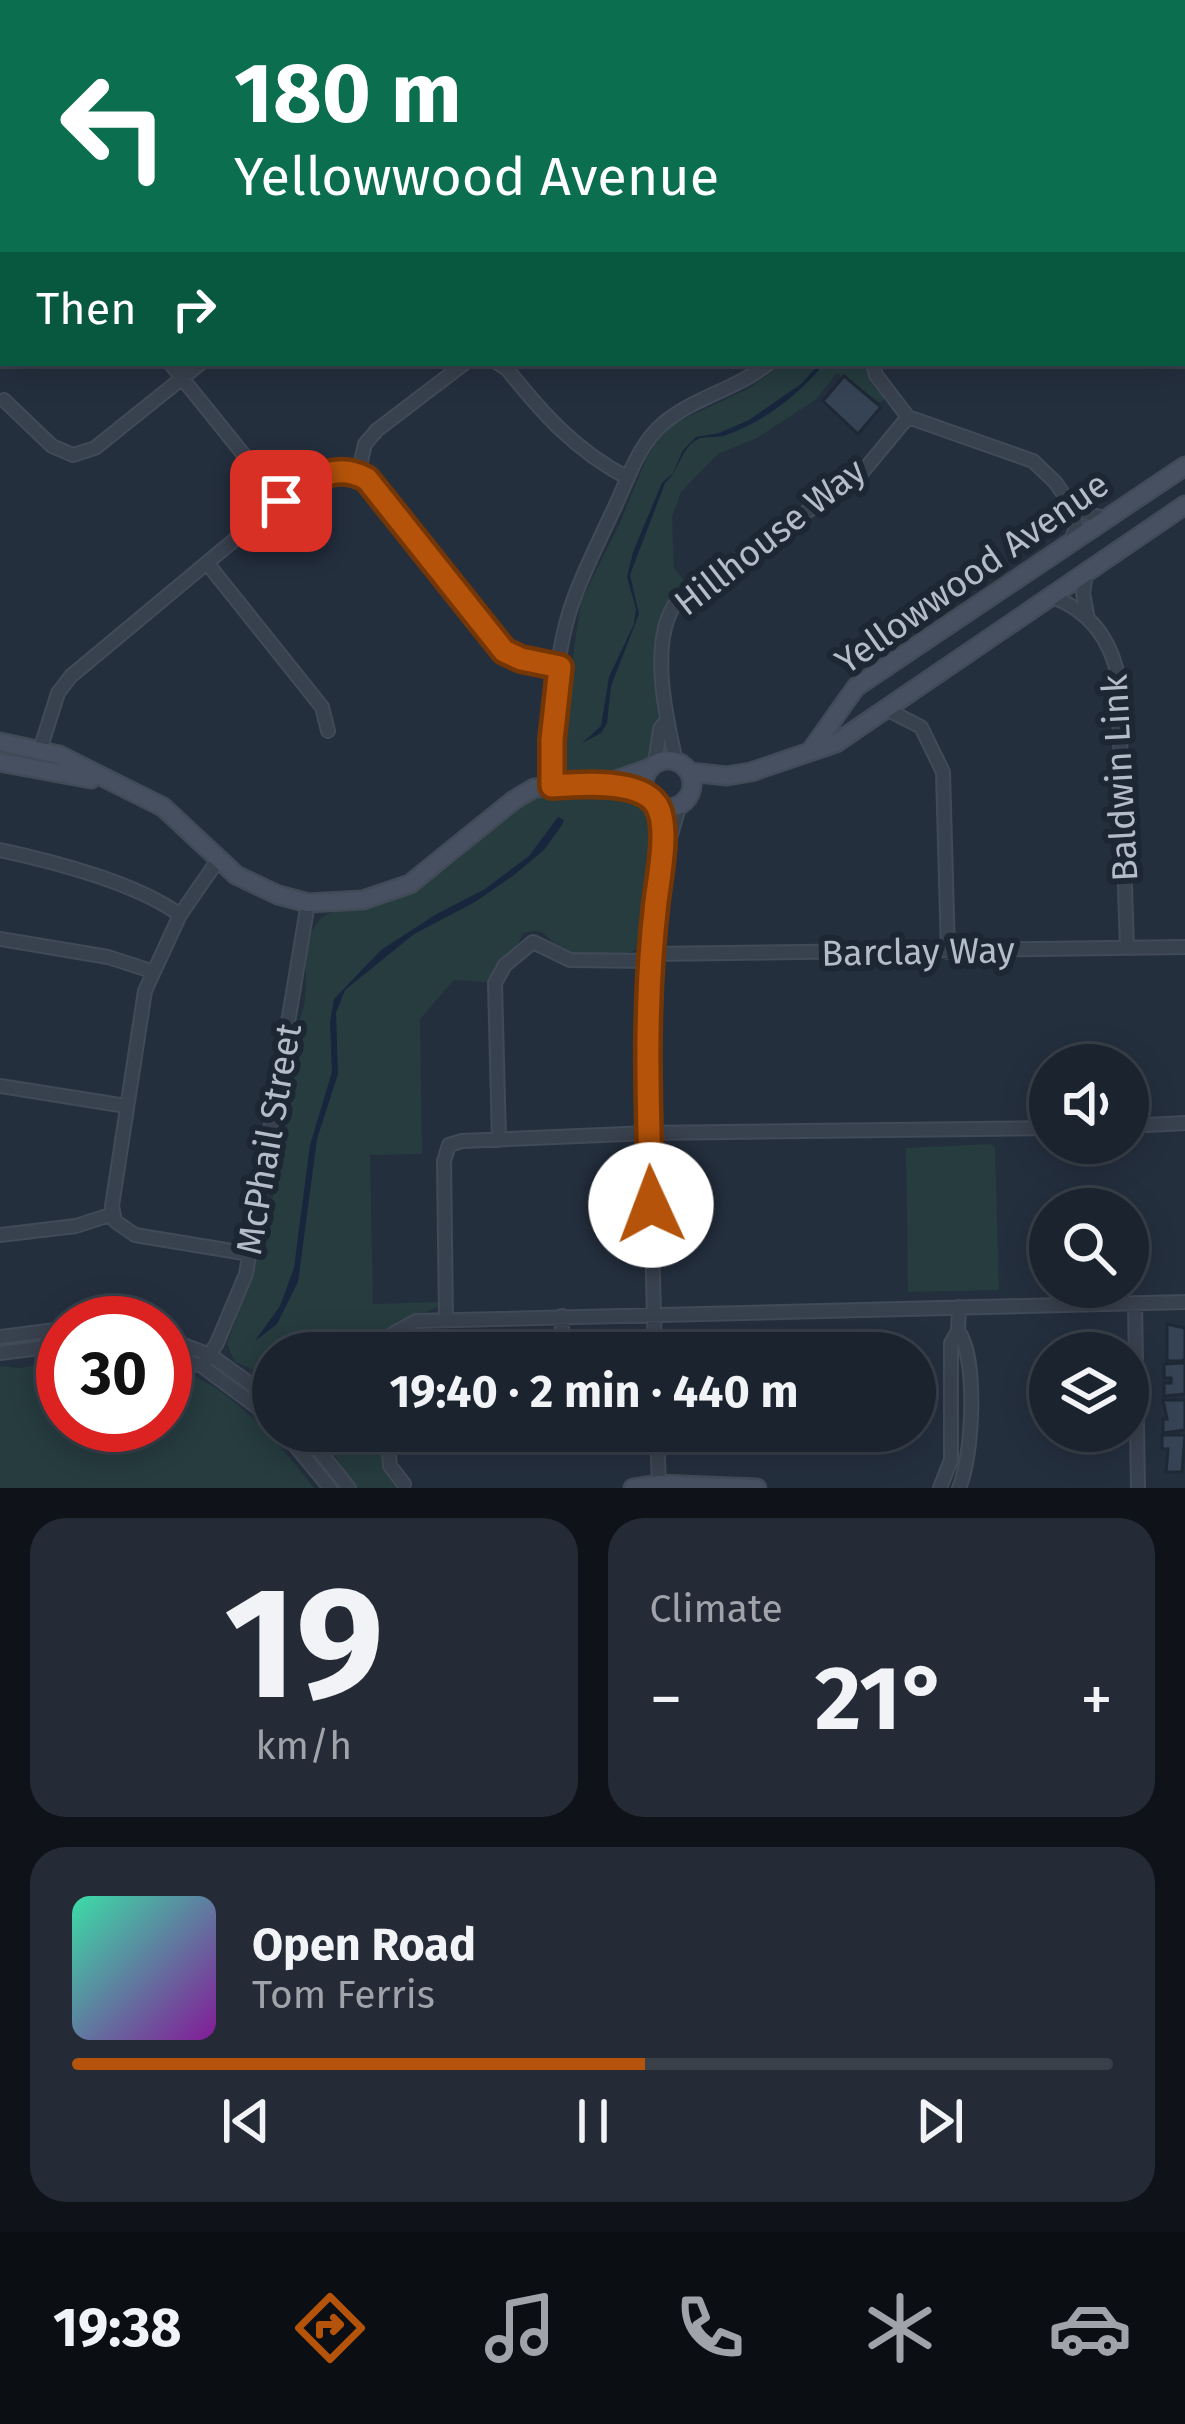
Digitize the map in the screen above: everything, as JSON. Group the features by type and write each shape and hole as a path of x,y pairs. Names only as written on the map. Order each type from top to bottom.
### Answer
{"street":[{"path":"172,366 281,501"},
{"path":"4,400 52,446 73,455 95,448 197,366"},
{"path":"358,474 365,444 377,430 461,366"},
{"path":"503,366 549,422 594,461 628,478"},
{"path":"552,786 560,667 574,597 640,451 662,424 764,366"},
{"path":"874,366 908,417 1033,461 1074,509 1076,526 1070,543"},
{"name":"Hillhouse Way","path":"683,767 665,722 662,632 667,616 677,602 860,475 908,417"},
{"name":"Yellowwood Avenue","path":"812,749 856,687 1185,466"},
{"path":"40,750 58,693 71,676 281,501 320,474 340,469 367,479 504,651 560,667"},
{"name":"Yellowwood Avenue","path":"685,799 727,776 836,743 1185,505"},
{"path":"1074,509 1106,519"},
{"path":"207,563 322,707 328,731"},
{"name":"Baldwin Link","path":"1085,574 1088,615 1112,652 1118,676 1127,948"},
{"path":"994,594 1014,623"},
{"path":"1053,597 1088,615"},
{"path":"921,688 917,706 921,727 945,782 948,952"},
{"path":"888,710 921,727"},
{"name":"Hillhouse Way","path":"652,766 665,722"},
{"path":"0,742 40,750 163,807 218,860 252,884 308,903 363,900 410,884 522,794 552,786 605,784 652,766"},
{"path":"0,762 110,782"},
{"path":"652,766 645,780 664,844 646,1014 655,1332"},
{"name":"Yellowwood Avenue","path":"652,766 727,776"},
{"path":"664,844 685,799 683,767"},
{"path":"605,784 653,800 685,799"},
{"path":"0,850 51,860 143,895 180,915"},
{"path":"218,860 180,915 151,971 126,1106 113,1214 123,1229 135,1235 250,1254"},
{"name":"McPhail Street","path":"206,1361 242,1286 250,1254 308,903"},
{"path":"0,939 108,956 151,971"},
{"name":"Barclay Way","path":"499,1140 495,982 505,964 533,942 570,960 1185,947"},
{"path":"0,1086 126,1106"},
{"path":"1149,1125 1185,1124"},
{"path":"446,1320 445,1155 449,1145 649,1133 1029,1129"},
{"path":"0,1235 76,1226 113,1214"},
{"path":"1149,1303 1185,1302"},
{"path":"395,1332 406,1324 446,1320 1029,1306"},
{"path":"940,1488 951,1460 951,1343 958,1331 959,1307"},
{"path":"1135,1308 1138,1488"},
{"path":"562,1316 562,1332"},
{"path":"958,1331 967,1343 970,1431 968,1466 959,1488"},
{"path":"0,1337 36,1332"},
{"path":"0,1353 36,1348"},
{"path":"192,1353 252,1388"},
{"path":"192,1359 206,1361 252,1401"},
{"path":"300,1452 329,1488"},
{"path":"320,1452 349,1488"},
{"path":"389,1452 390,1466 404,1484"},
{"path":"658,1452 659,1486"},
{"path":"632,1488 757,1488"}],"green space":[{"path":"780,366 866,366 873,384 886,398 880,403 837,373 815,400 757,438 718,454 681,492 672,517 674,568 689,587 667,605 657,628 654,750 647,762 629,772 576,776 559,754 581,601 662,434 677,422 748,389"},
{"path":"581,792 638,802 647,813 655,867 647,941 623,955 592,958 564,952 544,934 532,931 522,934 516,951 498,965 490,982 454,980 420,1019 422,1154 370,1155 373,1304 439,1302 437,1307 401,1320 388,1332 252,1332 252,1369 235,1362 227,1344 256,1264 277,1176 272,1168 295,1026 305,1002 312,932 335,911 383,903 416,889 451,865 507,814 546,794"},
{"path":"995,1147 999,1290 908,1292 906,1148"},
{"path":"36,1365 36,1452 192,1452 192,1376 252,1418 252,1452 285,1452 314,1488 0,1488 0,1366"},
{"path":"332,1452 383,1452 385,1469 398,1488 356,1488"}],"water":[{"path":"822,366 768,414 726,435 692,443 665,483 630,575 639,614 611,686 607,723 601,733 582,743 601,726 609,677 634,624 636,609 627,577 662,483 696,437 749,420"},
{"path":"558,817 564,820 544,850 514,875 414,934 345,990 336,1013 338,1074 317,1139 298,1282 277,1324 261,1332 280,1306 294,1268 310,1145 332,1072 334,999 381,950 485,889 529,856"}],"building":[{"path":"844,376 881,407 858,434 823,401"},
{"path":"1167,1324 1185,1328 1185,1359 1181,1361 1167,1361"},
{"path":"1185,1363 1185,1394 1164,1396 1164,1383 1171,1383 1171,1378 1164,1378 1164,1364"},
{"path":"1163,1400 1185,1400 1185,1430 1163,1433 1163,1419 1167,1419"},
{"path":"1162,1435 1185,1435 1182,1472 1166,1472 1168,1449 1162,1449"}],"route":[{"path":"281,501 320,474 340,469 367,479 504,651 560,667 552,786 605,784 647,794 659,806 664,844 646,1014 651,1205"}]}
